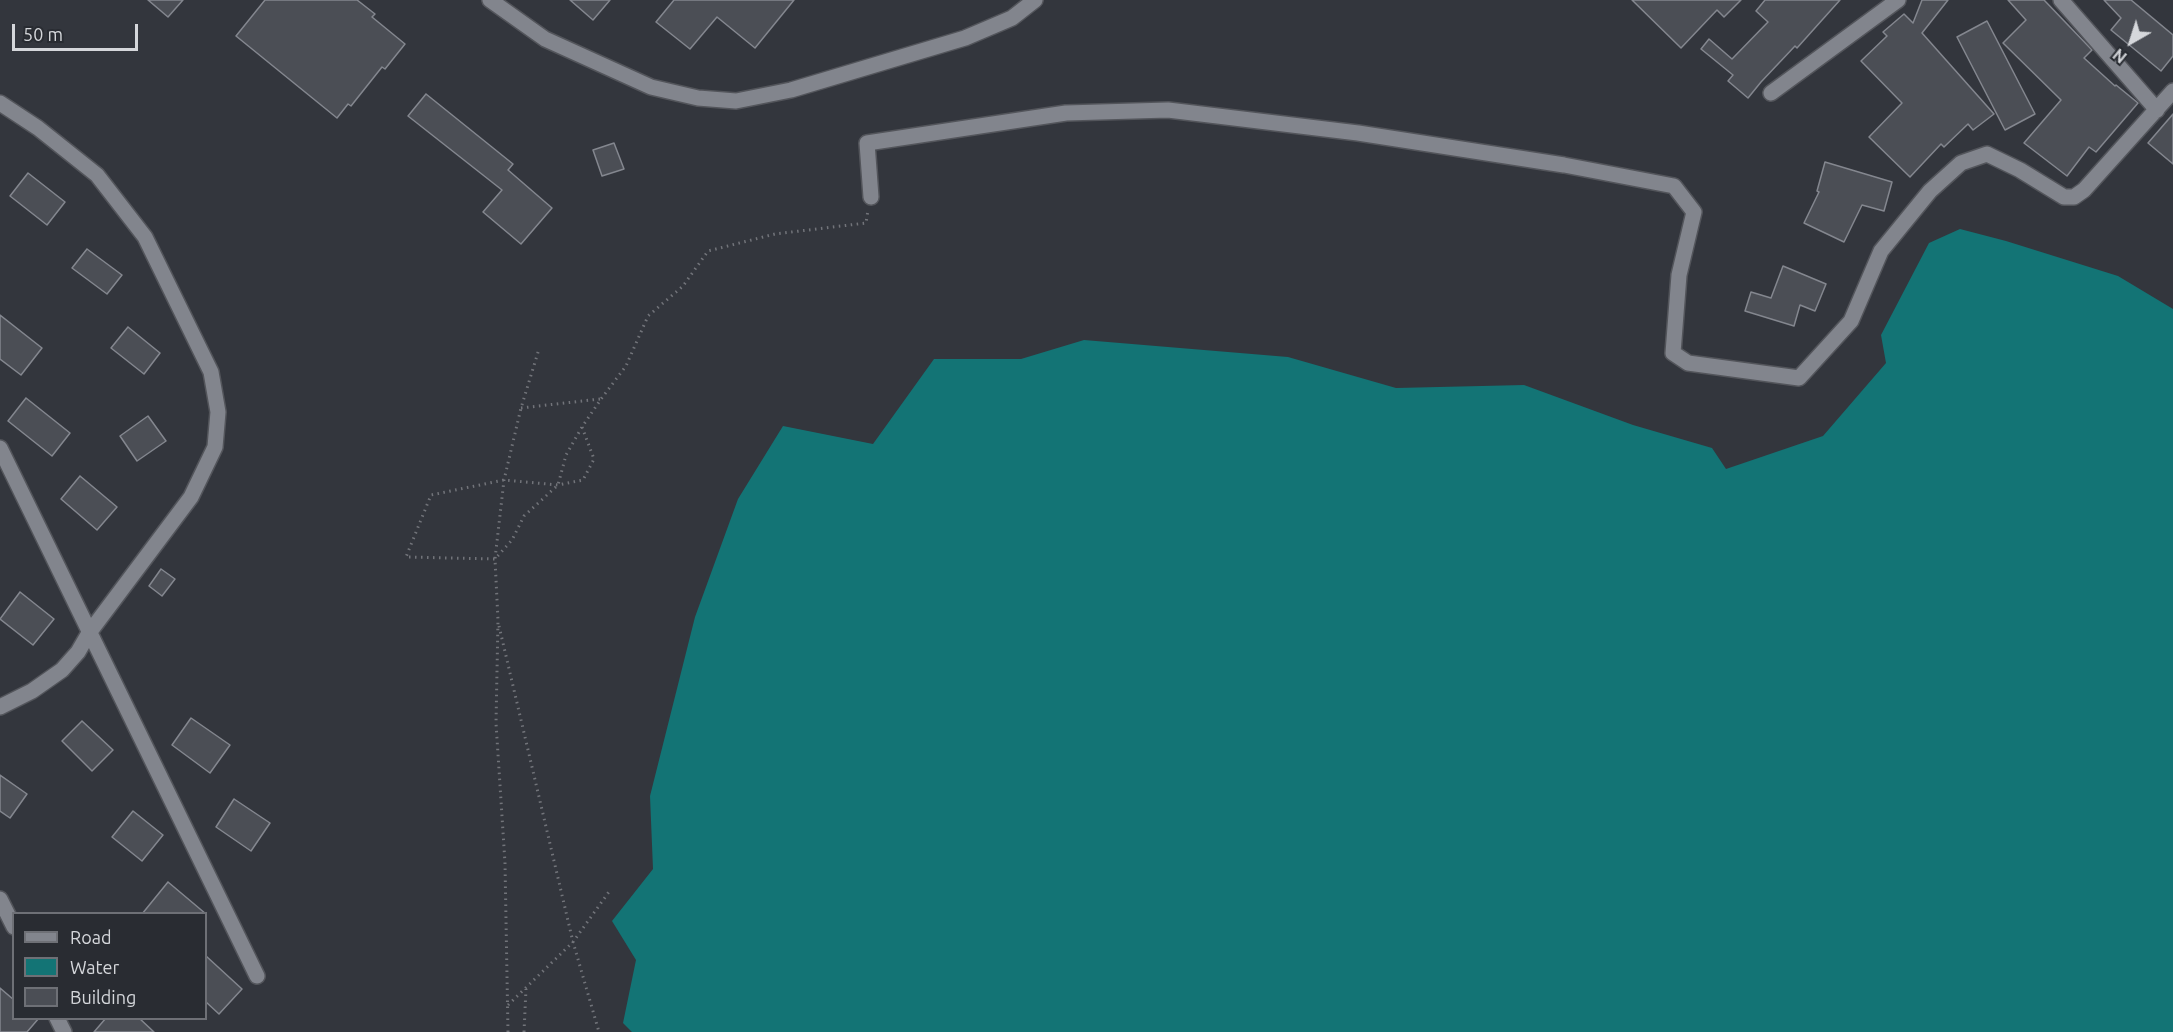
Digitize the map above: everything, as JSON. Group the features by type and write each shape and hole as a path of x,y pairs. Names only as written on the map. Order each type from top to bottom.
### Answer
{"street":[{"path":"490,0 545,39 651,87 698,98 736,101 791,90 965,38 1012,18 1035,0"},
{"path":"1771,93 1898,0"},
{"path":"2061,0 2157,110"},
{"path":"871,197 867,143 1066,113 1168,110 1358,133 1564,165 1674,186 1694,212 1679,275 1673,353 1688,363 1799,378 1851,321 1881,251 1930,191 1961,163 1987,154 2064,197 2074,197 2084,190 2173,91"},
{"path":"0,103 38,128 97,175 145,237 211,372 218,412 215,447 191,497 89,633 78,652 62,670 32,691 0,707"},
{"path":"0,448 257,976"},
{"path":"0,899 12,923"}],"path":[{"path":"582,426 594,459 583,480 558,485 504,480 431,495 406,557 495,559 512,540 524,516 558,485 566,455 582,426 626,366 648,315 683,286 708,251 775,234 866,223 871,197"},
{"path":"508,1032 505,863 496,723 498,620 495,559 504,480 521,408 539,349"},
{"path":"521,408 601,399"},
{"path":"498,620 573,942 599,1032"},
{"path":"508,1005 573,942 611,889"},
{"path":"524,1032 526,987"}],"water":[{"path":"1960,229 2118,276 2173,309 2173,1032 632,1032 623,1023 636,960 612,921 653,869 650,796 695,617 738,499 783,426 873,444 934,359 1021,359 1084,340 1288,357 1396,388 1524,385 1633,425 1712,448 1726,469 1823,436 1886,363 1881,335 1929,243"}],"building":[{"path":"148,0 183,0 168,17"},
{"path":"265,0 357,0 375,14 372,17 405,44 385,69 382,67 351,106 348,104 337,118 236,36"},
{"path":"570,0 610,0 593,20"},
{"path":"674,0 794,0 755,48 717,17 690,49 656,22"},
{"path":"1632,0 1741,0 1724,17 1717,10 1681,48"},
{"path":"1765,0 1840,0 1748,98 1728,81 1733,75 1701,49 1709,39 1732,59 1768,22 1756,11"},
{"path":"1922,0 1948,0 1922,33 1994,114 1973,130 1968,124 1944,147 1941,144 1910,177 1869,137 1902,103 1861,61 1887,36 1883,32 1904,14 1913,23"},
{"path":"2008,0 2044,0 2092,50 2084,58 2138,103 2096,152 2089,147 2067,176 2024,143 2061,100 2003,43 2026,20"},
{"path":"2104,0 2131,0 2173,35 2173,56 2161,71 2111,30 2121,18"},
{"path":"1987,21 2035,114 2005,130 1957,37"},
{"path":"426,94 513,164 508,170 552,208 521,244 483,212 502,190 408,116"},
{"path":"2173,114 2173,164 2148,143"},
{"path":"614,143 624,169 602,176 593,150"},
{"path":"1825,162 1892,182 1884,211 1862,205 1844,242 1804,223 1819,192 1817,191"},
{"path":"28,173 65,202 47,225 10,196"},
{"path":"87,249 122,275 107,294 72,268"},
{"path":"1783,266 1826,284 1815,311 1800,305 1794,326 1745,311 1751,292 1771,298"},
{"path":"0,315 42,348 21,375 0,359"},
{"path":"128,327 160,353 144,374 111,348"},
{"path":"26,398 70,433 52,456 8,421"},
{"path":"148,416 166,441 137,461 120,436"},
{"path":"80,476 117,507 97,530 61,499"},
{"path":"161,569 175,579 162,596 149,586"},
{"path":"20,592 54,619 33,645 0,619"},
{"path":"191,718 230,745 210,773 172,745"},
{"path":"82,721 113,750 92,771 62,741"},
{"path":"0,775 27,794 10,818 0,811"},
{"path":"234,799 270,823 251,851 216,827"},
{"path":"133,811 163,835 142,861 112,837"},
{"path":"168,882 204,912 144,912"},
{"path":"207,957 242,989 219,1014 207,1003"},
{"path":"0,988 12,998 12,1020 37,1020 27,1032 0,1032"},
{"path":"104,1020 141,1020 154,1032 94,1032"}]}
